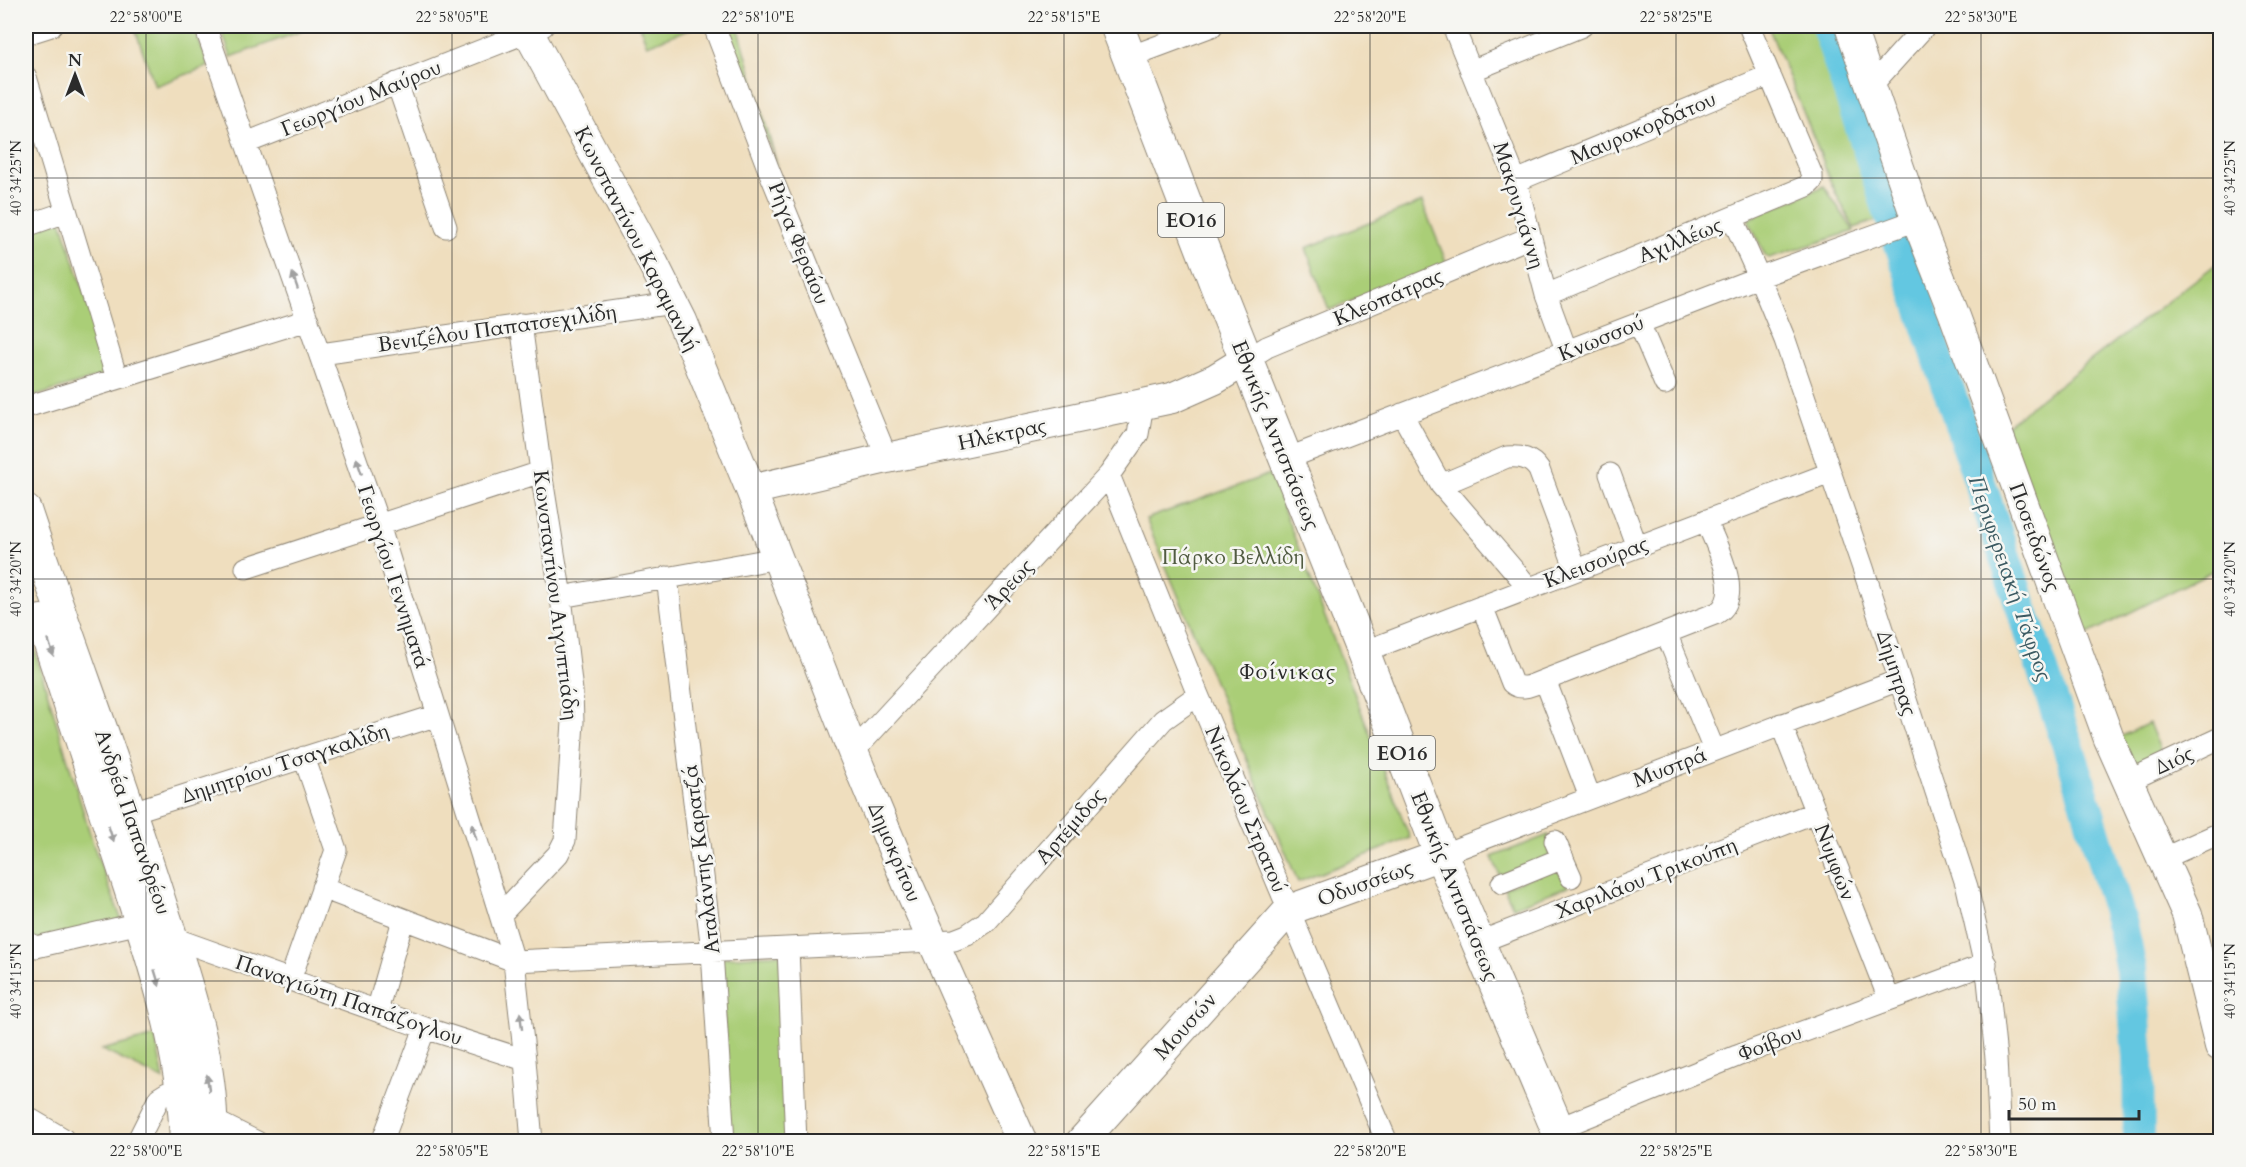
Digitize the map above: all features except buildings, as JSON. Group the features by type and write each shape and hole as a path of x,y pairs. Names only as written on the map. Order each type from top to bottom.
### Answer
{"main road":[{"name":"Εθνικής Αντιστάσεως","path":"1117,26 1441,855 1560,1135"},
{"name":"Ποσειδώνος","path":"1850,26 1913,221 1954,314 2109,739 2187,914 2220,1046"},
{"name":"Κωνσταντίνου Καραμανλή","path":"532,27 673,303 778,558"},
{"name":"Ηλέκτρας","path":"751,490 887,458 1143,404 1186,392 1215,379 1246,360"},
{"name":"Ανδρέα Παπανδρέου","path":"26,510 61,616 132,812 173,938 202,1046 212,1131"},
{"name":"Δημοκρίτου","path":"778,558 853,752 1022,1142"},
{"name":"Ανδρέα Παπανδρέου","path":"26,573 168,1015 182,1092 185,1142"},
{"name":"Οδυσσέως","path":"1289,910 1441,855"},
{"name":"Μουσών","path":"1081,1142 1289,910"},
{"path":"26,1122 60,1142"}],"street":[{"path":"26,34 51,26"},
{"name":"Γεωργίου Γεννηματά","path":"206,26 379,525 514,961 532,1142"},
{"name":"Ρήγα Φεραίου","path":"714,26 768,168 887,458"},
{"path":"1129,57 1212,26"},
{"name":"Μακρυγιάννη","path":"1453,26 1516,181 1546,295 1568,352"},
{"path":"1472,71 1582,26"},
{"path":"1749,26 1770,75"},
{"path":"1870,87 1925,26"},
{"name":"Γεωργίου Μαύρου","path":"246,143 532,27"},
{"name":"Μαυροκορδάτου","path":"1516,181 1770,75"},
{"name":"Αχιλλέως","path":"1546,295 1808,186 1812,181 1812,175 1770,75"},
{"path":"26,77 117,379"},
{"path":"397,83 446,227"},
{"path":"26,226 66,212"},
{"name":"Δήμητρας","path":"1733,219 1760,277 1785,340 1967,887 1986,964 1996,1058 2000,1142"},
{"name":"Κνωσσού","path":"1286,459 1854,241 1913,221"},
{"name":"Κλεοπάτρας","path":"1246,360 1278,343 1531,237"},
{"name":"Βενιζέλου Παπατσεχιλίδη","path":"321,354 673,303"},
{"path":"26,406 308,320"},
{"path":"1639,323 1665,384"},
{"name":"Κωνσταντίνου Αιγυπτιάδη","path":"500,915 558,854 565,840 573,722 572,691 561,597 521,324"},
{"name":"Άρεως","path":"853,752 1109,475 1138,434 1143,404"},
{"path":"1402,414 1441,485 1529,588"},
{"path":"1441,485 1507,457 1517,456 1534,463 1576,570"},
{"path":"246,568 541,472"},
{"name":"Κλεισούρας","path":"1363,652 1830,473"},
{"path":"1610,474 1637,547"},
{"name":"Νικολάου Στρατού","path":"1109,475 1198,695 1387,1142"},
{"path":"1482,606 1512,683 1522,688 1545,680 1722,610 1728,599 1728,578 1706,520"},
{"path":"561,597 778,558"},
{"name":"Αταλάντης Καρατζά","path":"667,577 712,951 724,1142"},
{"path":"1666,633 1714,750"},
{"path":"1545,680 1590,797"},
{"name":"Μυστρά","path":"1441,855 1899,680"},
{"name":"Αρτέμιδος","path":"514,961 934,942 959,938 986,922 1163,720 1198,695"},
{"name":"Δημητρίου Τσαγκαλίδη","path":"132,812 438,715"},
{"name":"Νυμφών","path":"1781,724 1888,999"},
{"name":"Διός","path":"2128,781 2220,738"},
{"path":"290,980 336,850 304,757"},
{"name":"Χαριλάου Τρικούπη","path":"1477,943 1816,812"},
{"path":"2162,859 2220,833"},
{"path":"1502,883 1563,859"},
{"path":"322,888 514,961"},
{"path":"377,1011 403,920"},
{"path":"26,942 36,947 140,923"},
{"name":"Παναγιώτη Παπάζογλου","path":"173,938 425,1028 525,1060"},
{"path":"788,948 796,1142"},
{"name":"Φοίβου","path":"1560,1135 1737,1056 1986,964"},
{"path":"382,1142 425,1028"},
{"path":"137,1142 159,1098 167,1093 182,1092"},
{"path":"212,1131 257,1142"}],"green space":[{"path":"134,26 193,26 209,66 155,86"},
{"path":"220,26 315,26 231,57"},
{"path":"640,26 697,26 647,45"},
{"path":"723,26 738,26 777,165"},
{"path":"1768,26 1815,26 1881,219 1854,228 1828,176"},
{"path":"1824,186 1854,231 1769,258 1765,255 1748,219"},
{"path":"1422,202 1447,264 1329,310 1306,248"},
{"path":"61,220 110,373 26,399 26,232"},
{"path":"2220,261 2220,567 2082,637 2004,427"},
{"name":"Πάρκο Βελλίδη","path":"1270,474 1410,838 1298,882 1146,519"},
{"path":"26,621 94,847 122,921 42,942 26,934"},
{"path":"2149,723 2164,759 2134,768 2118,738"},
{"path":"1548,835 1550,856 1500,876 1492,857"},
{"path":"1555,867 1569,886 1513,907 1504,888"},
{"path":"781,954 790,1141 729,1141 721,958"},
{"path":"155,1036 164,1080 102,1050"}],"waterway":[{"name":"Περιφερειακή Τάφρος","path":"1827,26 2076,770 2123,929 2131,970 2138,1057 2139,1142"}],"district":[{"name":"Φοίνικας","path":"1288,671"}]}
